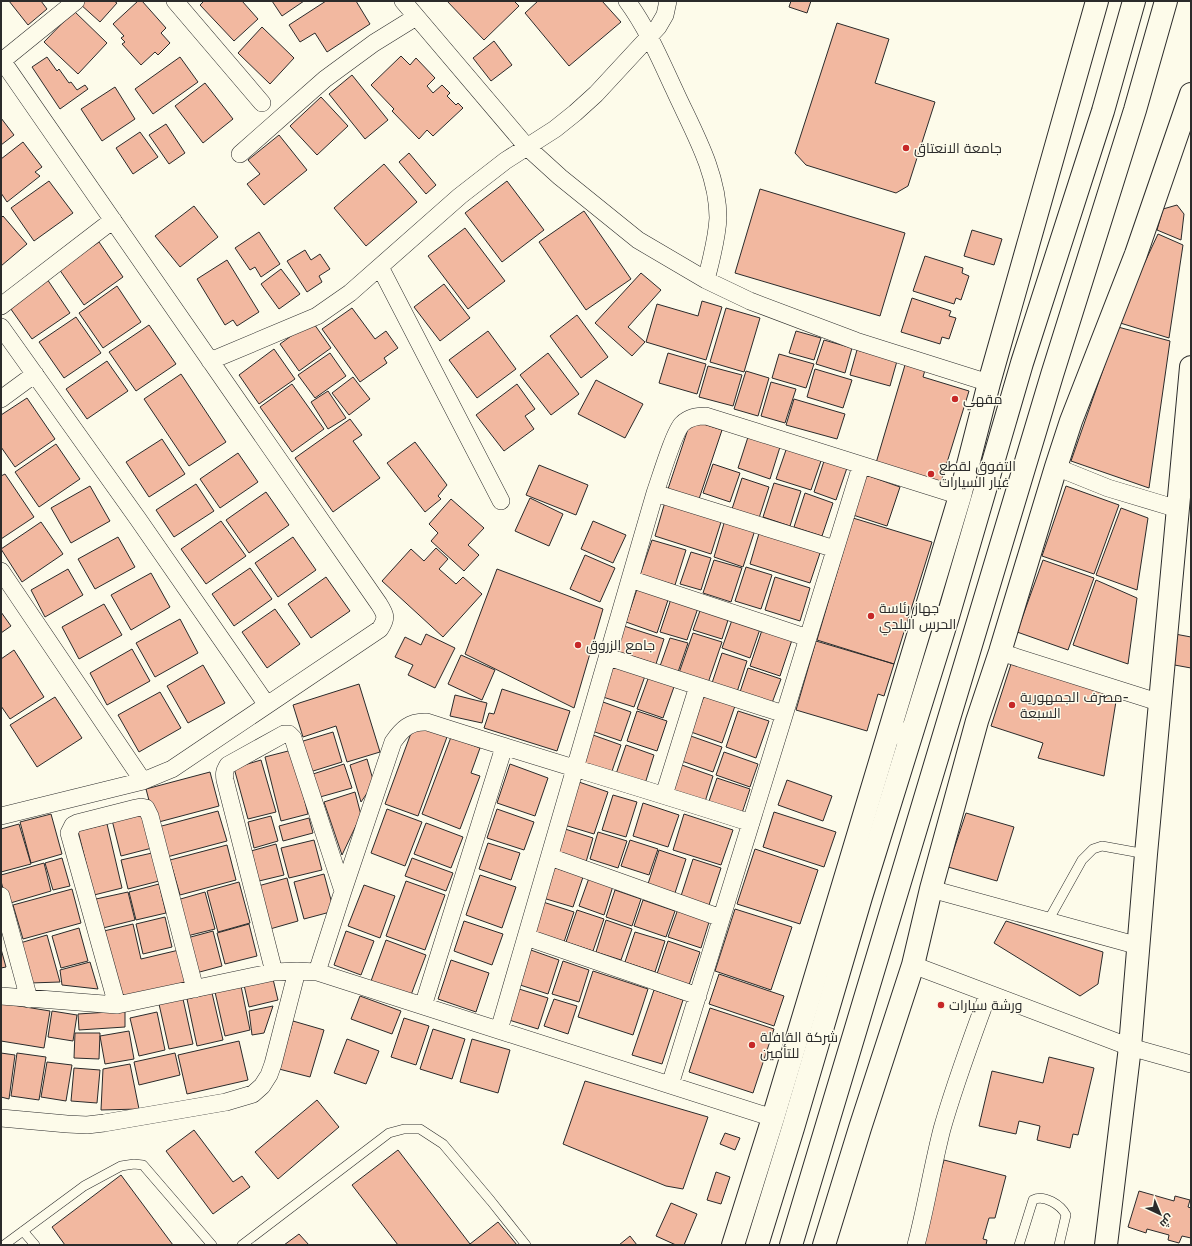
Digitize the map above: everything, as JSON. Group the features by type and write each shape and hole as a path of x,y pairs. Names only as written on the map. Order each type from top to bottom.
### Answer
{"main road":[{"path":"733,1245 773,1118 960,496 989,383 1097,1"},
{"path":"757,1245 861,897 948,620 1022,363 1103,111 1134,1"},
{"path":"791,1245 1052,375 1135,110 1166,1"},
{"path":"824,1245 913,965 931,889 977,721 1000,652 1056,467 1071,421 1136,254 1191,94"},
{"path":"1183,119 1191,144"},
{"path":"1111,1244 1191,367"},
{"path":"924,613 948,620"},
{"path":"890,730 911,736"}],"street":[{"path":"1,816 143,781 172,768 380,630 385,621 384,612 1,60 76,1"},
{"path":"175,1 262,103"},
{"path":"403,1 527,147 560,177 638,240 706,280 750,301 856,341 989,383"},
{"path":"210,361 317,316 350,293 460,196 506,161 555,129 596,94 658,27 665,15 668,1"},
{"path":"635,4 706,158 714,188 718,217 715,245 706,280"},
{"path":"240,154 325,79 374,43 416,17"},
{"path":"1,306 113,220"},
{"path":"380,267 501,501"},
{"path":"1,327 134,513 267,705"},
{"path":"1,399 35,374"},
{"path":"499,1030 655,493 677,432 682,424 697,416 706,416 960,496"},
{"path":"670,1085 861,466"},
{"path":"1056,467 1115,490 1178,509"},
{"path":"655,493 835,549"},
{"path":"1,570 143,781"},
{"path":"630,579 808,638"},
{"path":"1000,652 1161,703"},
{"path":"608,657 784,714"},
{"path":"664,795 698,686"},
{"path":"317,972 342,891 393,742 400,732 408,726 418,722 427,722 751,823"},
{"path":"274,972 225,780 225,769 228,766 279,736 289,734 293,738 342,891"},
{"path":"423,1006 504,747"},
{"path":"117,1005 69,833 70,828 77,823 136,808 146,808 150,816 195,989"},
{"path":"550,857 721,918"},
{"path":"931,889 1139,946"},
{"path":"1,896 29,999"},
{"path":"526,937 698,996"},
{"path":"913,965 1130,1047 1191,1064"},
{"path":"1,1118 66,1124 104,1123 226,1102 253,1094 262,1086 273,1064 298,971"},
{"path":"1,996 117,1005 274,972 317,972 773,1118"},
{"path":"916,1245 923,1220 942,1130 967,1051 988,994"}],"lane":[{"path":"1048,921 1082,860 1093,849 1102,846 1146,854"},
{"path":"242,1245 389,1133 404,1129 420,1129 443,1144 526,1245"},
{"path":"4,1245 84,1186 121,1166 134,1164 143,1165 212,1245"},
{"path":"1019,1245 1033,1200 1038,1197 1061,1207 1066,1215 1059,1245"},
{"path":"23,1230 35,1245"}],"building":[{"path":"9,1 41,1 47,9 28,25"},
{"path":"83,1 114,1 117,3 100,22 80,4"},
{"path":"138,1 142,1 166,28 161,33 170,43 158,55 155,52 141,65 122,44 125,42 121,38 124,36 113,24"},
{"path":"204,1 242,1 258,19 234,41 200,5"},
{"path":"272,1 304,1 282,16"},
{"path":"326,1 356,1 370,24 327,52 315,33 300,42 289,25"},
{"path":"447,1 514,1 519,6 484,40"},
{"path":"538,1 602,1 621,22 569,66 525,13"},
{"path":"791,1 811,1 807,13 789,7"},
{"path":"74,11 107,43 78,74 44,42"},
{"path":"837,23 889,39 875,83 935,102 908,186 896,193 806,165 795,153"},
{"path":"262,27 294,58 270,84 238,53"},
{"path":"494,41 512,65 491,81 473,58"},
{"path":"401,56 410,65 416,58 435,78 427,86 433,93 442,85 450,93 447,96 456,105 458,103 463,108 433,136 427,130 419,139 392,111 394,109 371,85"},
{"path":"47,57 57,71 59,69 69,83 71,82 77,90 85,85 88,89 60,109 32,67"},
{"path":"180,57 198,82 153,114 135,89"},
{"path":"352,75 388,120 365,139 329,94"},
{"path":"205,83 233,119 203,143 175,106"},
{"path":"115,87 135,119 102,141 81,109"},
{"path":"321,97 348,126 317,155 290,126"},
{"path":"1,118 14,135 1,145"},
{"path":"166,124 185,153 169,164 149,135"},
{"path":"140,132 158,157 133,174 116,148"},
{"path":"279,135 307,170 264,205 247,184 260,174 248,160"},
{"path":"23,142 42,167 35,172 40,176 7,202 1,193 1,159"},
{"path":"409,153 436,185 426,194 399,162"},
{"path":"384,164 417,202 366,246 334,208"},
{"path":"49,181 73,213 34,241 11,208"},
{"path":"507,181 544,230 502,262 465,213"},
{"path":"760,189 905,233 880,316 735,273"},
{"path":"1177,205 1184,214 1181,240 1157,230 1163,209"},
{"path":"194,206 218,237 180,267 155,236"},
{"path":"584,211 631,279 586,310 539,242"},
{"path":"3,216 27,244 1,266 1,218"},
{"path":"465,228 505,281 468,309 428,256"},
{"path":"972,230 1002,239 994,265 964,256"},
{"path":"259,232 280,264 261,277 255,267 250,270 235,248"},
{"path":"1158,234 1183,245 1169,338 1117,322"},
{"path":"99,242 123,277 84,305 59,269"},
{"path":"305,250 311,260 320,254 330,269 319,276 322,282 307,292 287,261"},
{"path":"925,256 963,268 962,273 969,276 961,300 956,298 954,304 913,291"},
{"path":"227,260 259,312 237,326 233,320 225,325 197,279"},
{"path":"281,269 300,294 279,309 261,284"},
{"path":"641,273 661,290 628,327 645,342 632,356 595,323"},
{"path":"47,279 70,313 32,339 8,305"},
{"path":"444,284 470,318 440,341 414,307"},
{"path":"117,286 141,322 103,348 79,313"},
{"path":"912,298 951,311 949,316 956,318 949,339 942,337 940,344 901,332"},
{"path":"702,301 722,307 706,360 646,342 657,304 698,316"},
{"path":"352,308 375,339 386,331 398,348 384,358 387,363 360,382 322,329"},
{"path":"726,308 760,318 744,372 710,362"},
{"path":"577,315 608,357 581,378 550,336"},
{"path":"76,317 101,353 64,378 39,342"},
{"path":"312,321 331,348 299,371 280,344"},
{"path":"149,325 176,364 136,391 109,352"},
{"path":"1118,327 1170,341 1149,488 1071,461"},
{"path":"488,331 516,369 477,398 449,360"},
{"path":"796,331 821,338 814,360 789,353"},
{"path":"824,340 852,348 845,373 816,364"},
{"path":"274,349 295,379 259,404 239,375"},
{"path":"857,350 897,361 890,386 850,375"},
{"path":"330,353 346,376 315,398 298,375"},
{"path":"548,353 579,394 551,415 520,375"},
{"path":"668,353 706,364 697,394 659,383"},
{"path":"779,354 814,364 806,388 772,378"},
{"path":"107,361 128,391 87,419 66,389"},
{"path":"905,365 925,370 923,377 969,391 941,482 876,463"},
{"path":"708,366 742,375 733,406 699,397"},
{"path":"815,369 852,380 843,408 807,397"},
{"path":"746,371 769,378 758,416 734,409"},
{"path":"181,374 226,442 189,466 144,399"},
{"path":"353,377 370,399 349,415 332,393"},
{"path":"596,380 643,404 625,438 578,414"},
{"path":"771,382 796,389 785,423 761,416"},
{"path":"292,384 324,429 292,452 260,407"},
{"path":"517,384 535,409 525,416 534,429 504,451 476,415"},
{"path":"328,391 346,418 328,429 311,402"},
{"path":"27,398 55,439 15,467 1,447 1,415"},
{"path":"794,399 845,414 837,439 786,425"},
{"path":"350,419 362,435 353,441 380,478 333,512 295,458"},
{"path":"691,420 722,430 698,502 667,492"},
{"path":"748,437 780,447 770,479 738,468"},
{"path":"162,439 185,474 149,497 126,462"},
{"path":"415,442 447,485 438,496 441,499 425,512 387,463"},
{"path":"56,444 80,479 39,507 15,472"},
{"path":"787,447 822,458 811,490 776,479"},
{"path":"238,453 258,482 220,508 200,479"},
{"path":"825,458 848,465 836,500 814,492"},
{"path":"713,464 740,473 730,502 703,493"},
{"path":"539,465 588,485 576,515 526,495"},
{"path":"5,474 34,517 1,539 1,476"},
{"path":"866,475 900,487 887,526 853,515"},
{"path":"742,478 769,487 759,518 732,509"},
{"path":"774,483 801,491 790,526 763,517"},
{"path":"196,484 214,511 174,537 156,510"},
{"path":"90,486 110,521 71,543 51,508"},
{"path":"1066,486 1119,505 1094,574 1042,556"},
{"path":"266,492 289,525 249,553 226,520"},
{"path":"805,493 833,503 822,536 794,527"},
{"path":"530,498 563,514 549,546 515,531"},
{"path":"451,499 484,528 468,545 479,555 464,571 431,541 438,533 429,524"},
{"path":"665,502 722,519 711,554 655,536"},
{"path":"1121,508 1148,518 1137,590 1096,575"},
{"path":"853,518 932,542 894,664 817,640"},
{"path":"725,520 755,530 743,567 714,557"},
{"path":"221,521 246,556 206,584 181,549"},
{"path":"593,521 626,535 613,563 581,549"},
{"path":"41,522 63,554 22,582 1,549"},
{"path":"760,530 821,550 810,583 750,564"},
{"path":"118,537 135,567 95,589 78,559"},
{"path":"293,537 316,570 278,597 255,563"},
{"path":"652,540 686,550 675,585 640,575"},
{"path":"436,548 448,559 439,569 456,584 463,577 482,594 443,637 382,581 411,549 424,561"},
{"path":"691,552 711,558 701,590 680,584"},
{"path":"585,555 615,568 600,602 570,589"},
{"path":"714,560 742,568 731,602 703,593"},
{"path":"1043,560 1094,578 1068,650 1017,632"},
{"path":"746,567 772,575 761,609 735,601"},
{"path":"250,568 272,599 234,626 212,594"},
{"path":"68,569 83,595 45,617 31,590"},
{"path":"497,569 603,609 574,708 465,654"},
{"path":"151,573 170,607 131,630 111,595"},
{"path":"326,577 350,611 311,638 288,604"},
{"path":"775,577 810,588 800,621 765,610"},
{"path":"1096,580 1137,598 1128,664 1073,645"},
{"path":"638,586 669,597 657,633 626,622"},
{"path":"671,599 698,608 687,640 660,632"},
{"path":"104,604 122,635 79,659 62,627"},
{"path":"701,608 729,617 722,639 693,630"},
{"path":"275,609 300,644 267,668 242,632"},
{"path":"1,612 11,626 1,633"},
{"path":"180,619 198,653 155,677 136,643"},
{"path":"732,620 760,629 750,658 722,648"},
{"path":"624,626 664,639 656,664 616,651"},
{"path":"762,630 792,640 780,676 750,666"},
{"path":"693,633 722,642 708,683 679,673"},
{"path":"426,634 455,648 435,688 408,675 413,665 395,657 405,637 421,645"},
{"path":"1175,634 1191,637 1191,668 1169,664"},
{"path":"670,638 688,643 677,675 659,669"},
{"path":"816,641 894,664 884,696 878,694 867,731 796,710"},
{"path":"132,649 150,681 107,705 90,673"},
{"path":"14,650 44,697 10,719 1,706 1,659"},
{"path":"722,653 747,661 737,692 712,683"},
{"path":"461,655 495,670 482,700 448,684"},
{"path":"1012,661 1117,695 1104,776 1038,758 1043,743 991,726"},
{"path":"203,665 225,703 188,723 167,686"},
{"path":"613,666 645,676 634,707 603,697"},
{"path":"748,668 781,679 772,703 740,692"},
{"path":"649,676 675,684 663,718 637,709"},
{"path":"359,684 380,752 347,762 336,726 303,737 293,705"},
{"path":"502,689 570,711 557,751 484,728 489,713 494,714"},
{"path":"160,692 181,728 139,752 118,715"},
{"path":"705,693 736,703 722,743 691,732"},
{"path":"455,695 487,703 482,723 450,716"},
{"path":"55,697 82,738 37,767 10,725"},
{"path":"603,702 631,712 621,741 592,731"},
{"path":"637,711 667,721 657,751 627,741"},
{"path":"738,711 769,721 756,758 726,747"},
{"path":"414,725 447,737 418,816 385,804"},
{"path":"333,732 342,762 310,772 300,742"},
{"path":"685,734 722,747 713,772 676,759"},
{"path":"593,735 621,745 610,777 581,767"},
{"path":"451,737 480,748 471,773 480,776 460,829 422,814"},
{"path":"626,745 654,755 644,787 615,777"},
{"path":"292,750 308,814 281,821 265,757"},
{"path":"724,752 758,764 750,787 716,775"},
{"path":"367,759 374,783 361,802 350,765"},
{"path":"261,760 276,812 248,819 234,768"},
{"path":"344,764 352,788 320,797 313,774"},
{"path":"510,764 548,778 535,816 497,803"},
{"path":"679,764 713,776 704,805 669,793"},
{"path":"210,772 219,806 155,823 146,789"},
{"path":"717,778 750,789 741,816 708,804"},
{"path":"787,780 832,796 823,821 778,805"},
{"path":"576,781 608,792 594,834 561,824"},
{"path":"355,792 361,815 342,855 324,802"},
{"path":"613,795 637,802 626,837 602,830"},
{"path":"643,803 679,815 668,847 633,836"},
{"path":"387,809 422,822 405,866 371,853"},
{"path":"497,809 534,822 524,850 487,838"},
{"path":"218,811 227,841 167,857 158,827"},
{"path":"143,812 152,848 121,856 112,820"},
{"path":"774,812 836,832 824,867 763,847"},
{"path":"966,813 1014,827 997,881 948,867"},
{"path":"51,814 62,854 31,863 20,822"},
{"path":"684,814 733,830 721,865 673,850"},
{"path":"271,816 278,841 254,848 248,822"},
{"path":"309,818 313,833 283,841 279,826"},
{"path":"426,823 463,837 451,868 414,854"},
{"path":"19,824 31,864 1,872 1,829"},
{"path":"107,824 122,888 94,895 78,831"},
{"path":"562,828 593,838 586,862 554,851"},
{"path":"598,832 627,841 618,868 590,859"},
{"path":"314,840 322,870 289,878 281,848"},
{"path":"630,840 658,849 649,875 621,866"},
{"path":"488,843 520,853 511,880 479,869"},
{"path":"276,844 284,875 259,881 251,851"},
{"path":"227,845 236,880 180,895 170,860"},
{"path":"755,849 818,870 800,924 737,904"},
{"path":"659,850 686,859 674,896 647,887"},
{"path":"152,853 159,881 128,889 121,860"},
{"path":"62,858 70,886 53,890 45,863"},
{"path":"412,858 453,873 446,891 405,876"},
{"path":"693,859 721,868 708,908 680,899"},
{"path":"44,863 51,891 7,904 1,881 1,875"},
{"path":"553,867 583,877 573,907 543,898"},
{"path":"324,874 334,911 304,919 294,882"},
{"path":"480,875 516,887 502,928 466,915"},
{"path":"287,878 298,921 270,929 258,886"},
{"path":"589,878 613,886 604,915 579,906"},
{"path":"406,881 445,895 425,950 386,936"},
{"path":"239,882 250,923 218,932 207,891"},
{"path":"159,884 166,913 136,920 129,892"},
{"path":"364,885 395,896 380,938 348,926"},
{"path":"72,889 81,923 23,939 13,905"},
{"path":"615,890 641,899 632,926 606,917"},
{"path":"128,892 135,920 103,928 96,899"},
{"path":"205,892 215,929 187,936 177,900"},
{"path":"643,900 675,911 666,937 634,926"},
{"path":"543,902 574,912 564,942 533,932"},
{"path":"678,909 710,919 701,948 668,937"},
{"path":"735,909 792,927 771,990 715,971"},
{"path":"577,910 604,919 593,951 566,942"},
{"path":"165,917 172,947 143,954 136,924"},
{"path":"606,920 632,929 621,960 596,952"},
{"path":"464,921 503,934 492,965 454,951"},
{"path":"1006,921 1103,952 1098,984 1080,996 994,943"},
{"path":"133,924 141,959 179,950 187,983 120,1000 104,931"},
{"path":"249,924 257,956 225,964 217,933"},
{"path":"79,928 88,961 61,968 52,936"},
{"path":"213,931 222,966 196,973 187,938"},
{"path":"346,931 374,941 361,975 334,965"},
{"path":"635,932 665,941 655,972 625,962"},
{"path":"47,935 60,982 30,983 20,943"},
{"path":"386,940 426,955 411,995 371,981"},
{"path":"668,941 700,952 689,985 657,974"},
{"path":"1,949 6,967 1,968"},
{"path":"528,949 559,960 548,994 517,984"},
{"path":"451,960 489,973 476,1012 438,999"},
{"path":"563,961 589,970 579,1002 552,994"},
{"path":"90,962 98,989 62,985 60,970"},
{"path":"593,971 648,989 633,1035 578,1017"},
{"path":"719,974 784,996 774,1026 709,1004"},
{"path":"273,979 278,1000 249,1007 244,985"},
{"path":"241,986 250,1030 225,1036 215,992"},
{"path":"519,989 548,998 538,1029 509,1020"},
{"path":"654,990 683,1000 662,1064 632,1055"},
{"path":"212,993 223,1040 197,1046 187,999"},
{"path":"360,996 401,1011 392,1034 351,1019"},
{"path":"183,999 193,1044 169,1049 159,1004"},
{"path":"554,999 577,1006 568,1034 544,1026"},
{"path":"1,1003 50,1011 44,1048 1,1041"},
{"path":"273,1006 264,1033 252,1035 249,1011"},
{"path":"710,1008 774,1029 753,1093 689,1072"},
{"path":"52,1011 77,1015 73,1041 48,1037"},
{"path":"125,1011 125,1027 79,1030 78,1014"},
{"path":"157,1012 165,1050 139,1056 130,1018"},
{"path":"404,1018 429,1026 416,1065 391,1057"},
{"path":"293,1021 324,1030 310,1077 279,1069"},
{"path":"433,1029 465,1039 452,1079 420,1069"},
{"path":"129,1031 134,1059 105,1064 100,1036"},
{"path":"75,1033 100,1033 99,1059 74,1058"},
{"path":"347,1039 379,1051 366,1084 334,1073"},
{"path":"472,1039 510,1050 498,1093 460,1082"},
{"path":"239,1041 248,1080 187,1094 178,1055"},
{"path":"1,1053 15,1055 9,1099 1,1097"},
{"path":"17,1053 46,1057 39,1100 11,1096"},
{"path":"175,1053 180,1075 139,1085 134,1062"},
{"path":"1049,1057 1094,1068 1078,1135 1073,1134 1070,1148 1037,1140 1040,1126 1019,1121 1016,1134 979,1126 992,1071 1043,1083"},
{"path":"47,1062 72,1065 66,1101 41,1097"},
{"path":"130,1064 139,1109 101,1110 103,1069"},
{"path":"74,1068 100,1070 97,1103 71,1101"},
{"path":"585,1081 708,1117 683,1189 666,1186 563,1144"},
{"path":"317,1100 339,1127 278,1179 255,1152"},
{"path":"194,1130 233,1182 242,1176 250,1187 213,1214 166,1151"},
{"path":"725,1133 740,1138 735,1150 720,1144"},
{"path":"398,1150 470,1244 498,1222 517,1245 398,1245 352,1185"},
{"path":"944,1160 1006,1176 995,1218 989,1218 983,1239 987,1240 986,1245 921,1245"},
{"path":"716,1172 730,1177 721,1204 707,1200"},
{"path":"121,1175 173,1245 65,1245 52,1227"},
{"path":"1139,1191 1174,1201 1175,1196 1190,1200 1188,1207 1191,1208 1191,1238 1182,1236 1179,1243 1168,1240 1169,1235 1147,1229 1146,1233 1128,1227"},
{"path":"671,1203 697,1214 684,1245 676,1245 656,1236"},
{"path":"299,1234 309,1245 284,1245"},
{"path":"630,1236 637,1245 619,1245"}],"place":[{"name":"جامعة الانعتاق","path":"906,148"},
{"name":"مقهي","path":"955,399"},
{"name":"التفوق لقطع غيار السيارات","path":"931,474"},
{"name":"جهاز رئاسة الحرس البلدي","path":"871,616"},
{"name":"جامع الزروق","path":"578,645"},
{"name":"مصرف الجمهورية- السبعة","path":"1012,705"},
{"name":"ورشة سيارات","path":"941,1005"},
{"name":"شركة القافلة للتأمين","path":"752,1045"}]}
